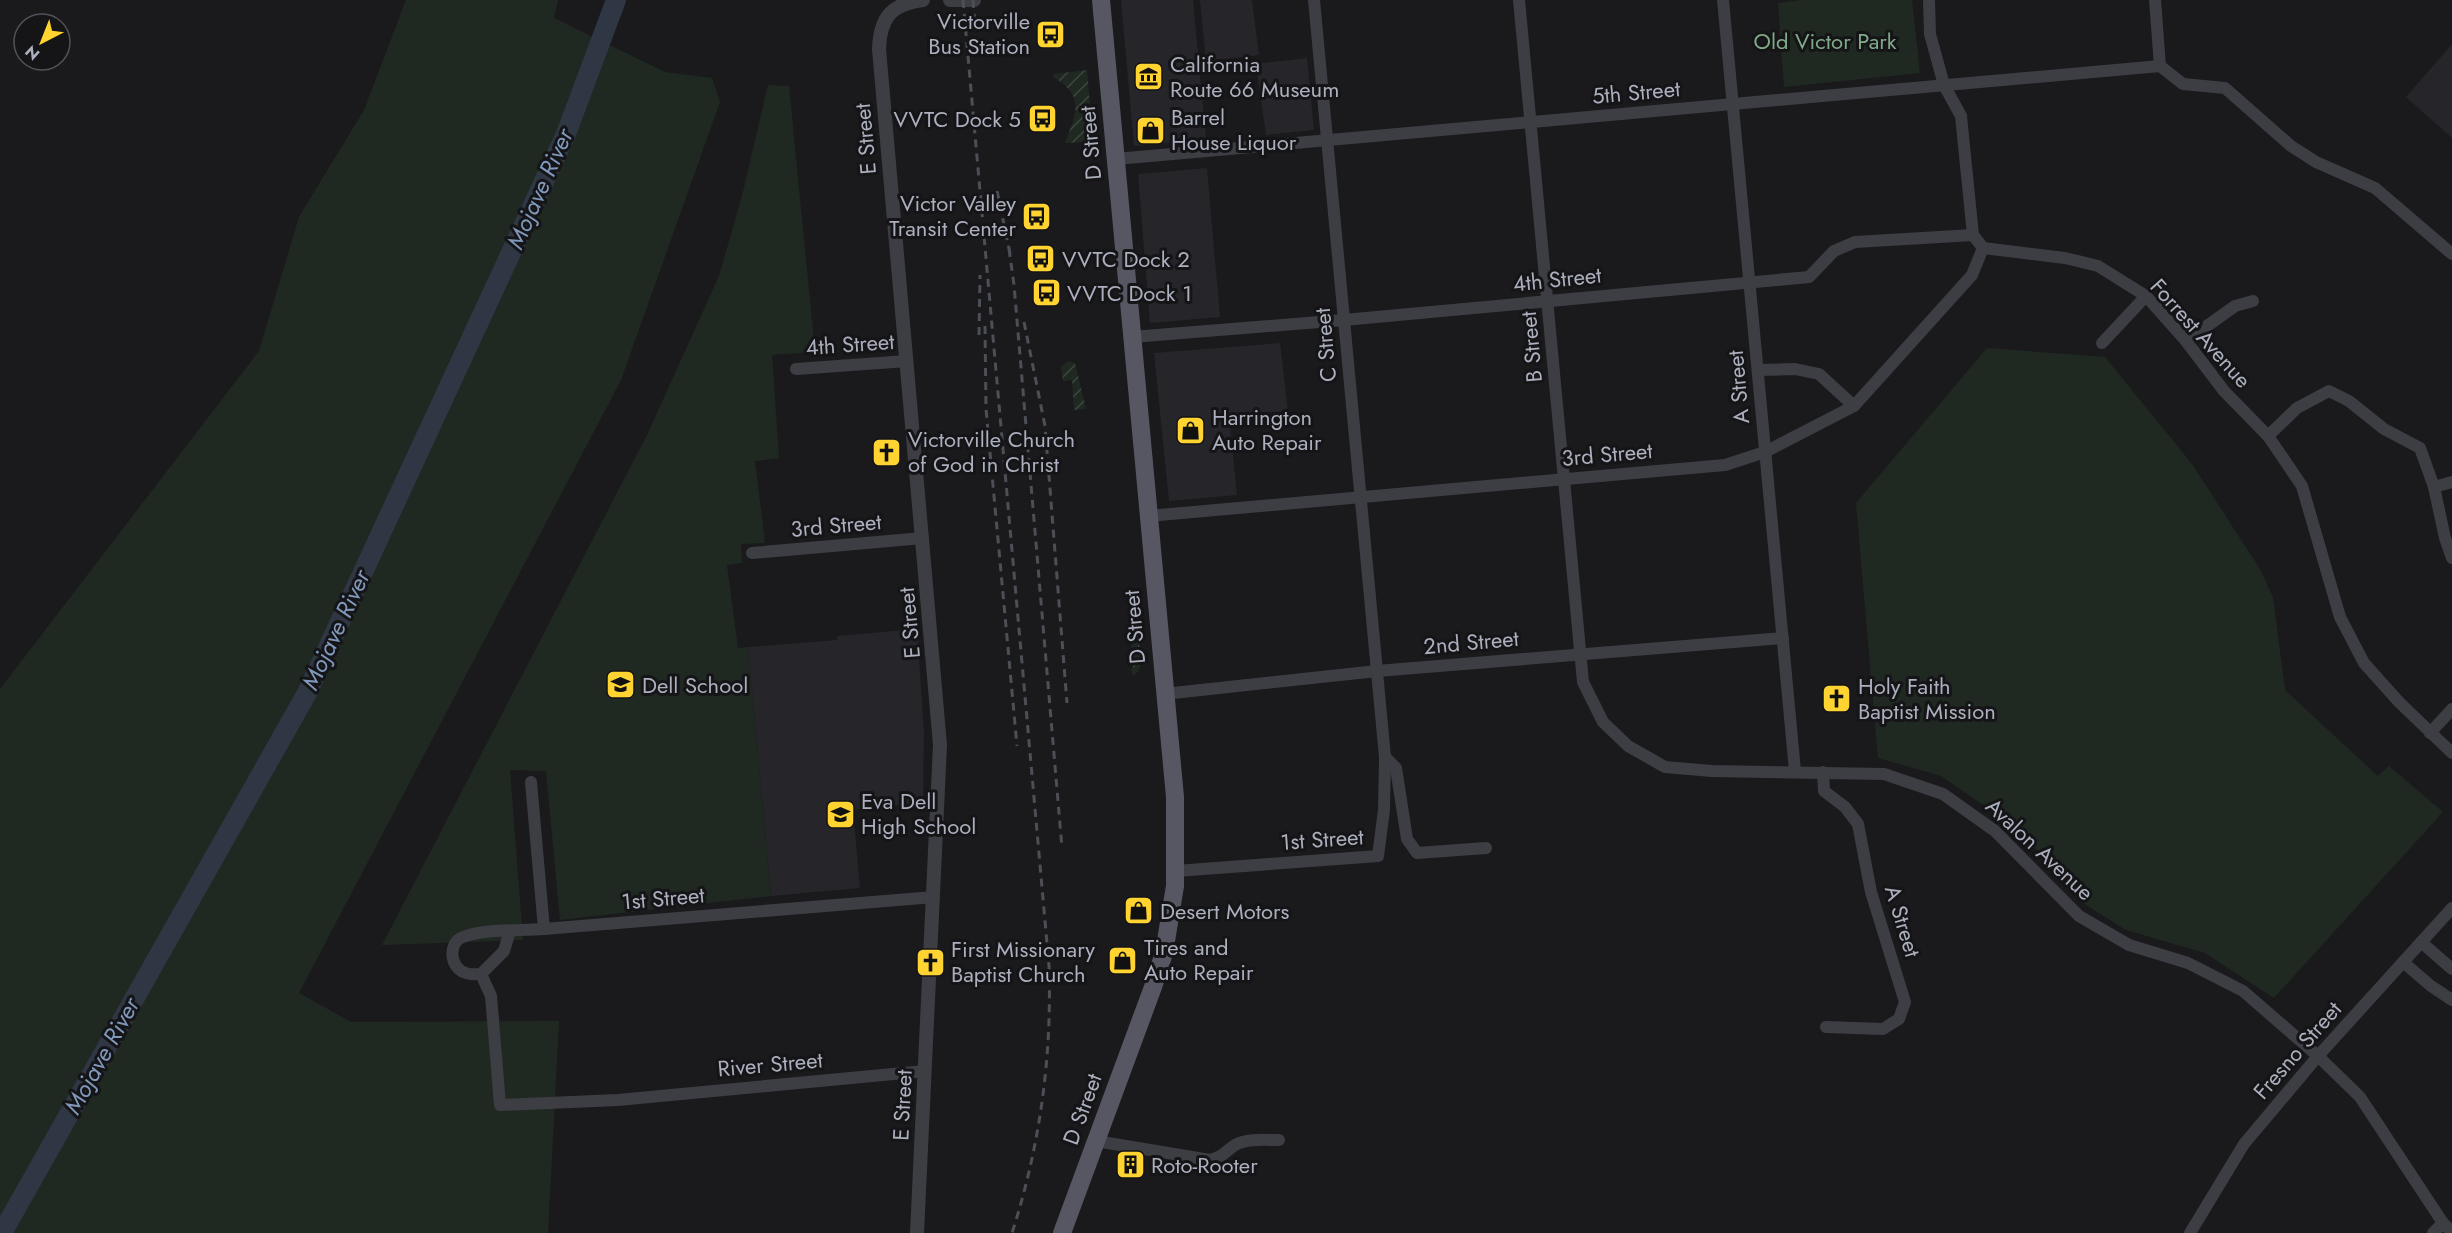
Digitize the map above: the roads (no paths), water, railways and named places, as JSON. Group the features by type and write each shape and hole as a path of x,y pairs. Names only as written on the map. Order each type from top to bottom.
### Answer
{"main road":[{"name":"D Street","path":"1062,1233 1159,970 1171,918 1176,871 1174,797 1101,0"}],"street":[{"name":"E Street","path":"917,1233 940,745 879,49 881,30 890,13 907,3 923,0"},
{"path":"950,0 974,0"},
{"name":"C Street","path":"1314,0 1385,757"},
{"name":"B Street","path":"1520,0 1581,654"},
{"name":"A Street","path":"1723,0 1795,771"},
{"path":"1929,0 1930,34 1944,85 1961,116 1973,235 1983,248"},
{"path":"2155,0 2160,66 2182,84 2225,88 2291,147 2316,162 2375,188 2452,254"},
{"name":"5th Street","path":"1116,159 2160,66"},
{"name":"4th Street","path":"1131,337 1344,320 1809,277 1834,251 1855,242 1973,235"},
{"name":"Forrest Avenue","path":"1983,248 2066,258 2098,266 2145,296 2186,341 2224,391 2268,436 2302,486 2340,618 2364,663 2452,753"},
{"name":"3rd Street","path":"1148,516 1725,465 1765,452 1854,406 1972,274 1983,248"},
{"path":"2102,343 2145,296"},
{"path":"2186,341 2235,306 2253,301"},
{"name":"4th Street","path":"796,369 907,361"},
{"path":"1758,370 1795,369 1819,374 1854,406"},
{"path":"2268,436 2297,408 2329,391 2349,401 2384,429 2420,448 2434,488 2452,558"},
{"path":"2434,488 2452,482"},
{"name":"3rd Street","path":"752,553 923,538"},
{"name":"2nd Street","path":"1164,694 1377,672 1783,638"},
{"name":"Avalon Avenue","path":"1581,654 1583,682 1603,722 1628,746 1665,766 1712,771 1884,774 1943,794 1995,831 2079,915 2130,945 2188,963 2243,991 2318,1056 2360,1097 2447,1227"},
{"path":"2430,733 2452,709"},
{"path":"1385,757 1396,768 1407,839 1417,853 1486,848"},
{"name":"1st Street","path":"1176,871 1378,856 1384,810 1385,757"},
{"name":"A Street","path":"1823,772 1824,791 1845,807 1858,824 1871,892 1905,1002 1899,1019 1883,1029 1826,1028"},
{"path":"531,782 544,929"},
{"name":"1st Street","path":"481,974 466,974 459,970 451,958 453,948 460,938 482,933 934,897"},
{"name":"Fresno Street","path":"2190,1233 2244,1144 2318,1056 2452,908"},
{"path":"481,974 504,951 510,931"},
{"path":"2421,942 2452,969"},
{"path":"2403,962 2431,986 2452,1000"},
{"name":"River Street","path":"481,974 491,996 500,1105 618,1100 925,1071"},
{"path":"1096,1141 1210,1160 1219,1159 1237,1144 1257,1139 1279,1140"},
{"path":"2433,1233 2447,1227"}],"waterway":[{"name":"Mojave River","path":"2,1233 307,693 566,134 616,0"}],"railway":[{"path":"963,0 1049,966 1048,1034 1042,1101 1030,1167 1012,1233"},
{"path":"973,0 975,26"},
{"path":"997,191 1011,258"},
{"path":"1009,249 1014,285 1062,848"},
{"path":"979,335 980,275"},
{"path":"1024,322 1045,426 1067,703"},
{"path":"985,326 986,409 1017,746"}],"place":[{"name":"Victorville Bus Station","path":"1051,34"},
{"name":"California Route 66 Museum","path":"1149,77"},
{"name":"VVTC Dock 5","path":"1042,119"},
{"name":"Barrel House Liquor","path":"1150,130"},
{"name":"Victor Valley Transit Center","path":"1037,216"},
{"name":"VVTC Dock 2","path":"1041,259"},
{"name":"VVTC Dock 1","path":"1046,293"},
{"name":"Harrington Auto Repair","path":"1191,430"},
{"name":"Victorville Church of God in Christ","path":"887,452"},
{"name":"Dell School","path":"621,685"},
{"name":"Holy Faith Baptist Mission","path":"1837,699"},
{"name":"Eva Dell High School","path":"840,814"},
{"name":"Desert Motors","path":"1139,911"},
{"name":"Tires and Auto Repair","path":"1123,960"},
{"name":"First Missionary Baptist Church","path":"930,962"},
{"name":"Roto-Rooter","path":"1130,1165"}],"park label":[{"name":"Old Victor Park","path":"1825,41"}]}
